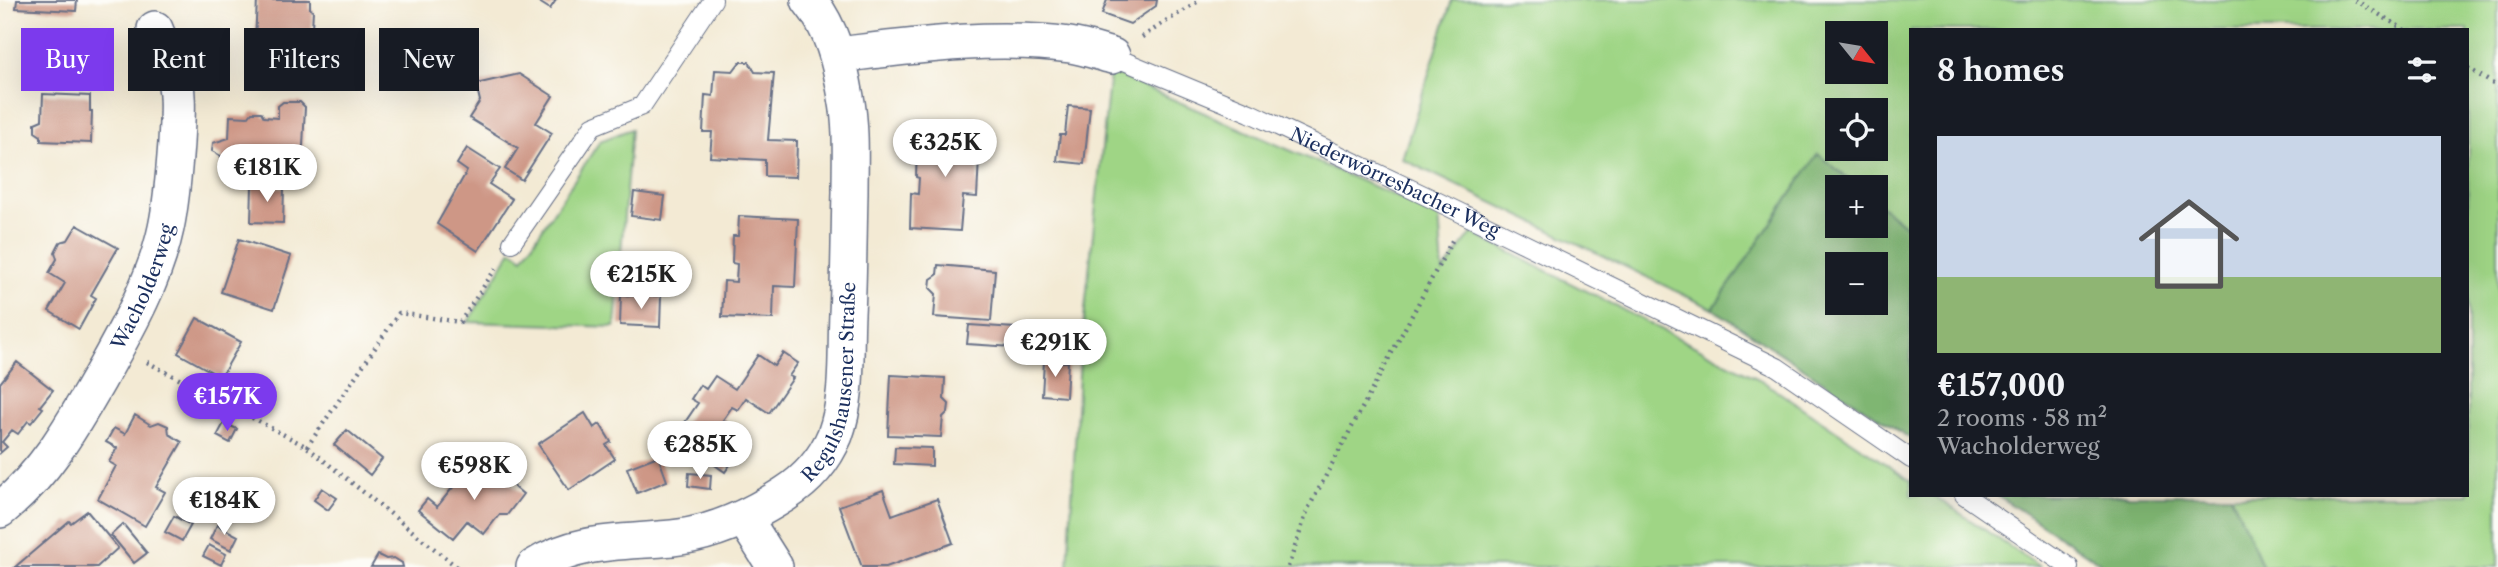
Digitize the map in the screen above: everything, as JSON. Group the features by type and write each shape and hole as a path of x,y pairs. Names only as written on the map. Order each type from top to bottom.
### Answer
{"street":[{"name":"Regulshausener Straße","path":"534,567 586,546 685,536 744,518 785,494 814,468 835,435 844,395 849,269 850,153 847,100 838,55 829,30 809,0"},
{"name":"Niederwörresbacher Weg","path":"838,55 936,44 1031,41 1073,46 1112,56"},
{"name":"Wacholderweg","path":"0,510 17,497 43,468 71,428 117,346 155,267 166,228 174,174 178,107 175,91"},
{"path":"744,518 775,567"}],"lane":[{"path":"512,243 593,125 642,106 713,0"},
{"name":"Niederwörresbacher Weg","path":"1112,56 1250,113 1777,367 1909,458"},
{"path":"1967,497 2069,567"}],"path":[{"path":"1112,56 1200,0"},
{"path":"2355,0 2402,28"},
{"path":"2469,69 2498,87"},
{"path":"1288,567 1308,509 1466,215"},
{"path":"307,447 399,313 460,322 512,243"},
{"path":"117,346 307,447 457,567"}],"green space":[{"path":"1452,0 2498,0 2498,567 2263,567 2232,497 2469,497 2469,28 1909,28 1909,228 1888,212 1888,175 1843,175 1826,161 1888,161 1888,98 1825,98 1825,161 1818,155 1713,309 1402,159"},
{"path":"1110,72 1439,215 1443,272 1472,233 1761,380 1909,480 1909,497 1936,497 2040,567 1068,567 1080,357"},
{"path":"631,129 615,327 468,322 512,250 523,258 600,141"},
{"path":"1818,154 1843,175 1825,175 1825,238 1888,238 1888,212 1909,228 1909,438 1713,309"},
{"path":"2000,497 2232,497 2263,567 2106,567"}],"building":[{"path":"17,0 77,0 76,11 16,8"},
{"path":"257,0 310,0 310,9 313,10 312,28 256,28"},
{"path":"536,0 556,0 550,9"},
{"path":"1107,0 1157,0 1156,6 1130,24 1102,14"},
{"path":"740,62 749,62 755,72 774,73 768,140 797,141 796,177 765,176 765,160 710,157 712,132 703,132 705,95 713,96 715,70 733,71"},
{"path":"519,74 553,96 536,123 552,133 522,180 505,169 518,148 469,118 480,101 479,83"},
{"path":"43,94 90,96 91,143 41,141 41,136 35,132 35,123 42,120"},
{"path":"283,102 300,102 305,107 303,146 299,150 281,150 281,171 228,169 221,164 221,156 212,151 213,143 229,138 230,116 248,117 252,112 261,112 264,117 278,118 278,106"},
{"path":"1068,106 1090,108 1084,164 1057,161 1060,135 1065,135"},
{"path":"938,128 965,129 964,137 980,138 977,197 963,196 960,231 910,228 911,193 918,194 917,150 921,151 922,135 938,136"},
{"path":"467,148 500,169 489,184 512,199 478,251 437,224 467,171 457,164"},
{"path":"252,186 284,187 283,223 251,222"},
{"path":"634,192 665,196 662,220 631,216"},
{"path":"739,216 798,219 795,287 774,286 773,319 722,317 724,281 736,282 737,264 732,263 733,236 738,236"},
{"path":"77,225 118,248 91,295 96,298 79,329 49,311 65,283 49,273 57,259 55,252 60,242 68,240"},
{"path":"239,239 291,256 274,309 221,292"},
{"path":"938,265 995,270 991,321 934,317 936,294 930,288 931,279 937,275"},
{"path":"621,295 661,296 660,327 620,325"},
{"path":"197,318 241,342 221,377 178,353"},
{"path":"969,325 1015,328 1013,347 967,344"},
{"path":"783,353 798,363 789,376 793,378 769,413 746,398 738,410 732,407 723,420 749,437 725,472 675,437 698,403 691,399 700,385 706,389 715,376 735,389 758,355 774,366"},
{"path":"1044,361 1068,362 1066,397 1042,395"},
{"path":"17,362 53,390 31,423 28,421 18,434 12,430 2,442 7,447 0,453 0,383"},
{"path":"891,375 945,378 944,399 949,404 948,412 943,417 941,437 888,435"},
{"path":"585,413 594,428 600,424 611,442 606,445 615,459 569,490 538,444"},
{"path":"135,415 151,425 159,422 168,426 169,434 182,442 156,487 165,492 145,526 98,499 116,466 109,462 117,448 106,442 114,428 125,434"},
{"path":"224,423 237,429 230,443 217,436"},
{"path":"347,430 382,459 370,475 334,445"},
{"path":"895,447 932,448 932,466 894,464"},
{"path":"658,456 667,481 637,493 627,468"},
{"path":"483,461 523,494 507,515 499,515 484,534 467,521 453,538 418,510 427,499 437,507 462,476 472,474"},
{"path":"689,473 711,475 710,489 688,486"},
{"path":"322,488 337,498 328,510 314,500"},
{"path":"883,490 892,515 937,499 953,543 886,567 862,567 839,506"},
{"path":"87,511 118,548 97,567 15,567 69,521 71,523"},
{"path":"174,516 191,525 182,541 165,532"},
{"path":"123,524 147,553 134,563 111,535"},
{"path":"217,525 238,536 231,550 210,539"},
{"path":"209,545 226,554 221,565 203,556"},
{"path":"378,555 386,559 394,558 402,563 403,567 371,567"}]}
